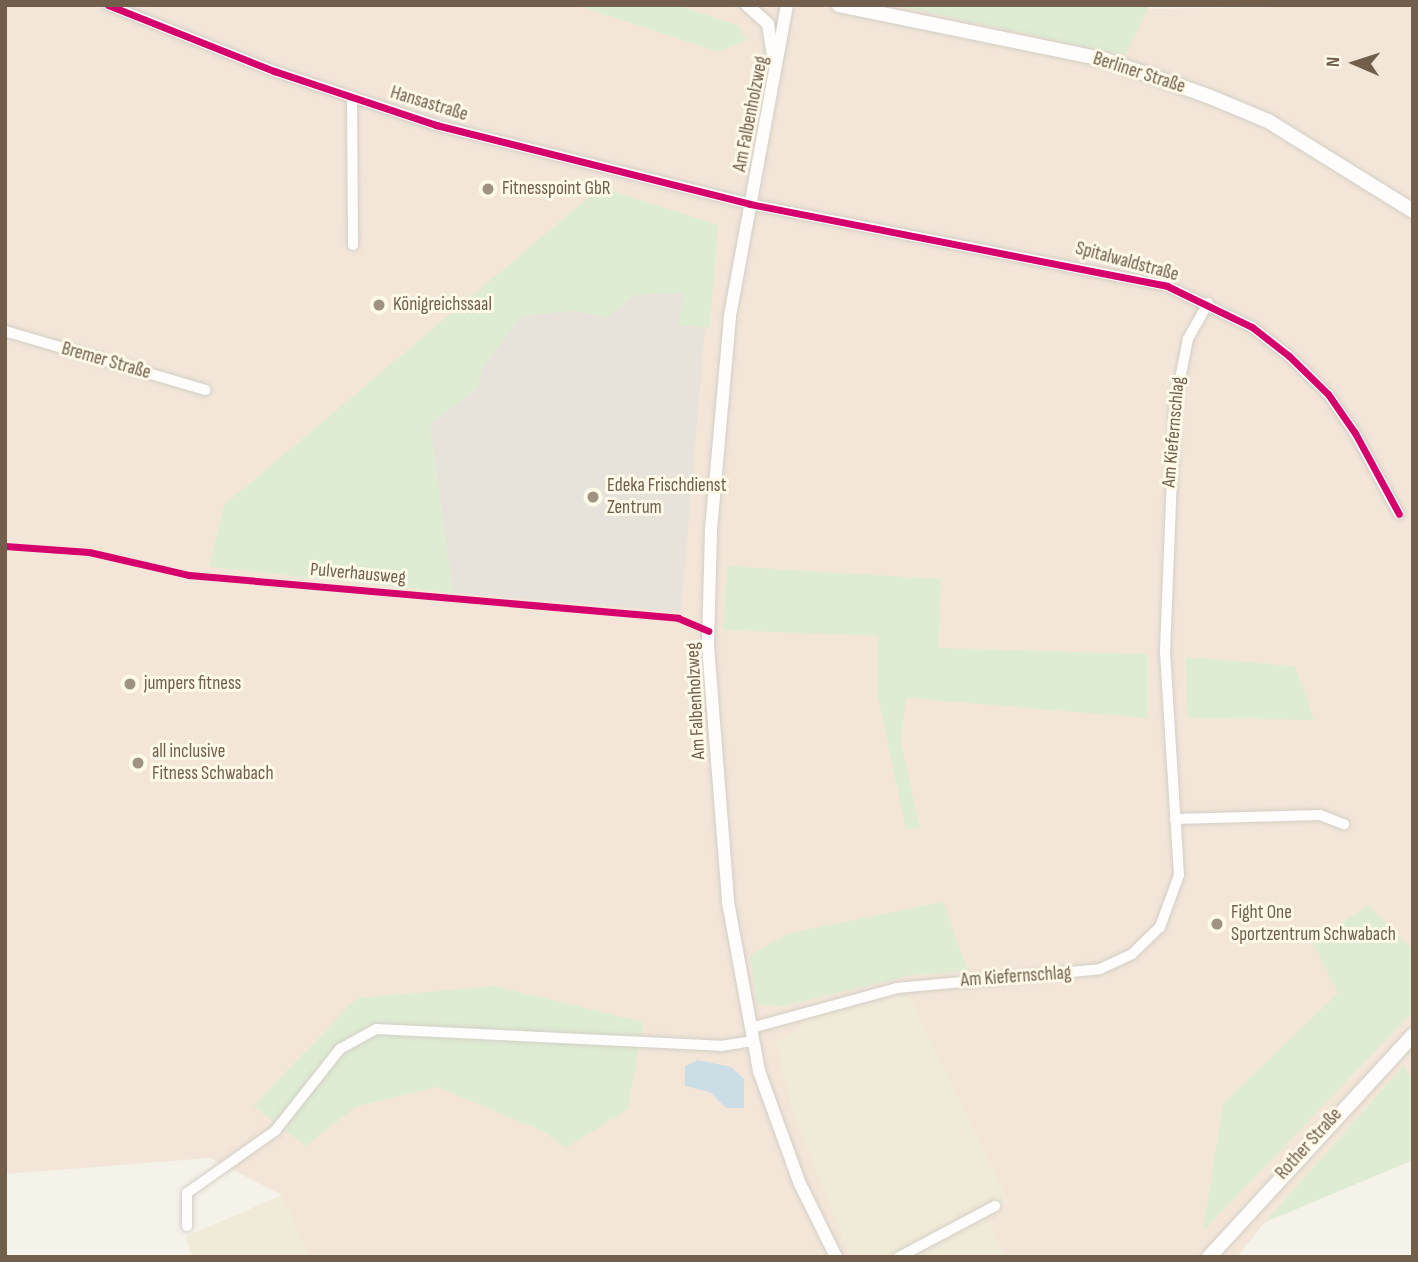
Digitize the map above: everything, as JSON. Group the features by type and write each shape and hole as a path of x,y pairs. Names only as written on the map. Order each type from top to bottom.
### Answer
{"main road":[{"name":"Berliner Straße","path":"839,5 1103,59 1208,96 1268,121 1413,211"},
{"name":"Rother Straße","path":"1209,1257 1413,1035"}],"street":[{"name":"Hansastraße","path":"108,5 352,97 436,125 750,204"},
{"path":"747,5 768,24 775,78"},
{"name":"Am Falbenholzweg","path":"787,5 750,204 721,395 708,646 728,902 753,1035 775,1122 836,1257"},
{"path":"352,97 354,245"},
{"name":"Spitalwaldstraße","path":"750,204 1124,273 1208,303 1270,341 1328,394 1399,514"},
{"name":"Am Kiefernschlag","path":"753,1035 897,988 1084,972 1117,963 1149,940 1170,911 1179,875 1165,651 1167,512 1181,364 1208,303"},
{"name":"Bremer Straße","path":"5,331 206,390"},
{"path":"1175,819 1320,815 1344,824"},
{"path":"187,1226 187,1193 275,1131 340,1049 376,1030 721,1046 753,1035"},
{"path":"899,1257 995,1206"}],"shaded area":[{"path":"5,5 894,5 932,12 1413,5 1413,1160 1265,1222 1237,1257 1005,1257 987,1219 1008,1201 908,994 817,1016 776,1043 794,1114 851,1257 309,1257 282,1195 210,1158 5,1174"},
{"path":"684,293 679,325 705,328 681,612 453,593 430,424 478,388 483,367 522,316 573,311 607,317 636,295"},
{"path":"908,994 1008,1201 987,1219 1005,1257 851,1257 794,1114 776,1043 817,1016"},
{"path":"698,1060 731,1067 744,1079 744,1108 726,1108 710,1092 685,1086 685,1066"},
{"path":"282,1195 309,1257 193,1257 185,1237"}],"green space":[{"path":"576,5 677,5 737,25 747,40 719,52"},
{"path":"894,5 1150,5 1125,55"},
{"path":"601,187 718,225 710,328 678,325 684,293 636,295 607,317 573,311 522,316 483,367 478,388 430,424 453,593 209,567 224,505"},
{"path":"727,566 941,579 938,648 1147,654 1147,718 906,698 901,742 920,828 906,829 878,697 878,636 723,630"},
{"path":"1185,657 1295,666 1314,720 1188,718"},
{"path":"943,902 968,971 912,975 783,1006 757,1004 750,955 789,933"},
{"path":"1368,905 1413,950 1413,1012 1203,1231 1223,1104 1338,993 1313,943"},
{"path":"495,986 643,1022 628,1109 566,1148 544,1132 438,1087 357,1106 305,1146 253,1106 357,998"},
{"path":"1404,1065 1413,1081 1413,1160 1265,1222"}],"cycle path":[{"path":"108,5 274,71 436,125 750,204 1167,286 1252,327 1289,356 1328,394 1355,433 1399,514"},
{"name":"Pulverhausweg","path":"5,546 89,552 189,575 678,618 708,631"}],"place":[{"name":"Fitnesspoint GbR","path":"488,189"},
{"name":"Königreichssaal","path":"379,305"},
{"name":"Edeka Frischdienst Zentrum","path":"593,497"},
{"name":"jumpers fitness","path":"130,684"},
{"name":"all inclusive Fitness Schwabach","path":"138,763"},
{"name":"Fight One Sportzentrum Schwabach","path":"1217,924"}]}
